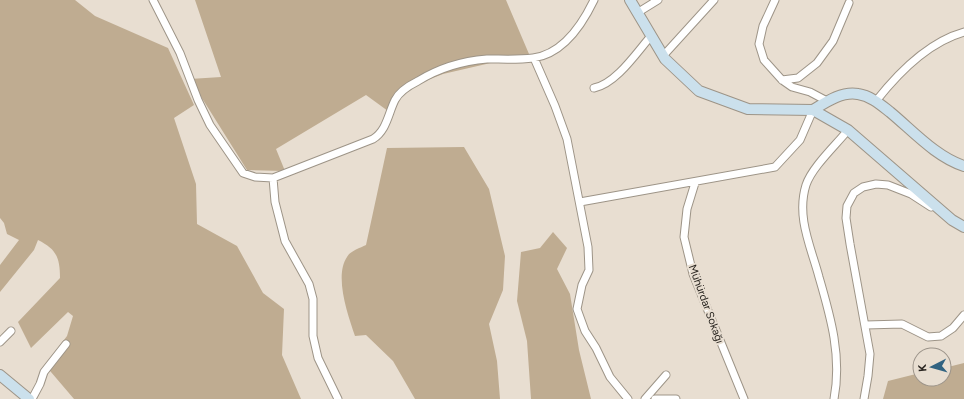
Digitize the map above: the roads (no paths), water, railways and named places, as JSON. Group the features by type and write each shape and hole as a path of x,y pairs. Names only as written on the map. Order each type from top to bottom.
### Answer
{"street":[{"path":"153,0 180,52 210,125 243,173 255,177 273,178 377,137 384,127 400,93 435,71 458,64 485,60 534,58 564,43 576,32 594,0"},
{"path":"630,0 663,56 698,92 748,110 813,110 848,130 952,220"},
{"path":"637,13 658,0"},
{"path":"663,56 714,0"},
{"path":"775,0 763,26 758,44 764,60 782,80 792,87 810,92 827,101"},
{"path":"782,80 798,78 817,63 833,41 849,3"},
{"path":"876,101 928,50 943,40 964,32"},
{"path":"594,88 603,87 617,75 651,36"},
{"path":"534,58 567,138 588,247 590,270 582,285 577,309 585,331 596,348 610,378 628,399"},
{"path":"580,202 695,183 775,167 800,140 813,110 827,101 845,94 858,94 876,101 947,159 964,166"},
{"path":"834,399 838,380 837,358 832,323 819,274 806,239 803,205 807,184 812,174 848,130"},
{"path":"273,178 275,202 285,241 309,284 313,299 313,336 318,358 338,399"},
{"name":"Mühürdar Sokağı","path":"695,183 687,208 684,237 693,274 744,399"},
{"path":"864,399 870,354 846,218 847,206 854,193 863,187 876,184 888,185 911,194 964,227"},
{"path":"866,325 902,324 928,337 941,336 953,328 964,315"},
{"path":"0,342 11,331"},
{"path":"32,399 40,384 44,372 66,344"},
{"path":"0,375 29,399"},
{"path":"645,399 666,376"},
{"path":"655,399 676,399"}]}
